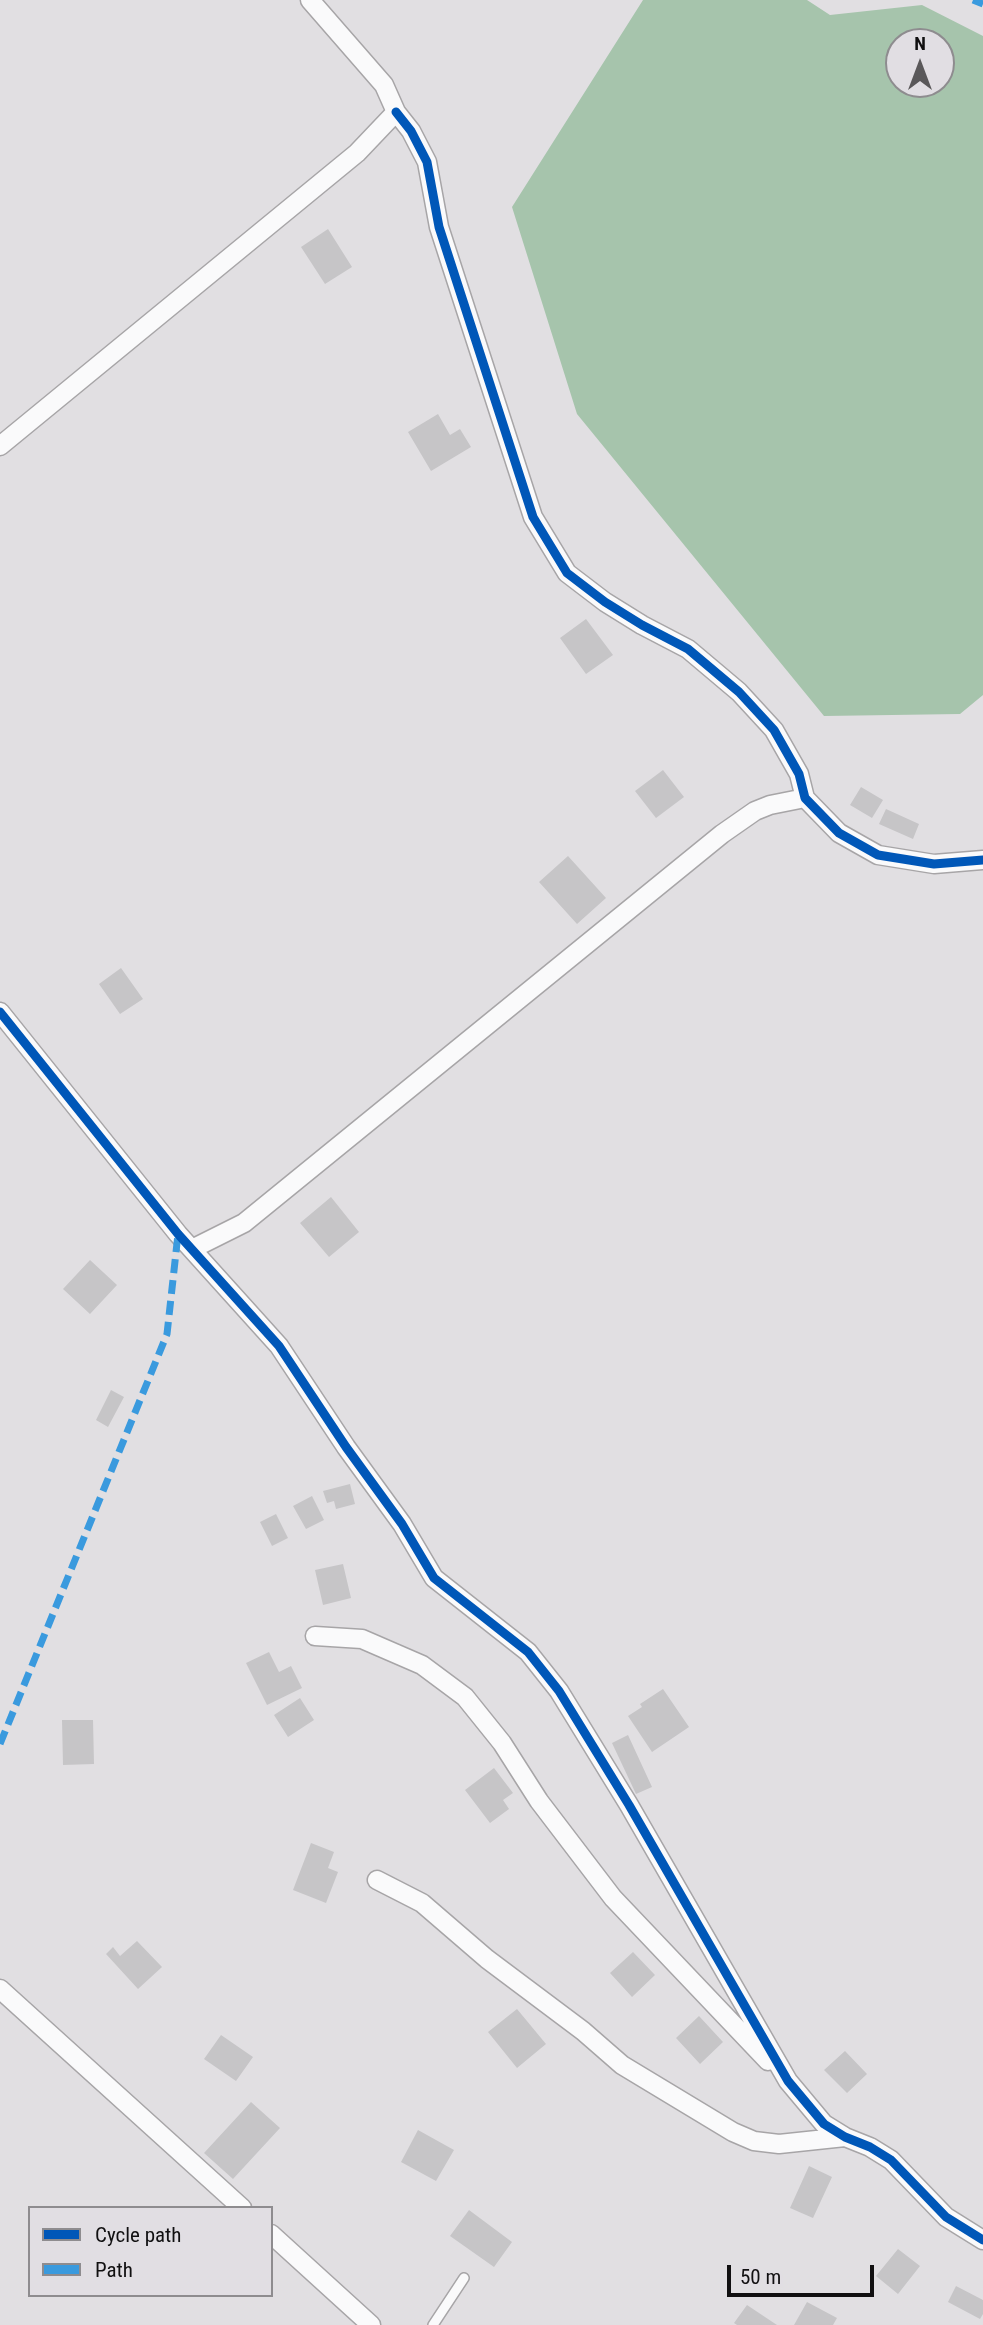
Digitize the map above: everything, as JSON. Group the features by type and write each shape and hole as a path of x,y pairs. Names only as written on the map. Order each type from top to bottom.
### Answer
{"street":[{"path":"310,0 384,85 396,112 411,131 427,162 439,227 533,517 567,573 614,608 688,649 739,692 774,730 799,774 805,798 839,833 878,855 934,864 983,860"},
{"path":"0,446 357,153 396,112"},
{"path":"192,1250 244,1223 722,834 763,808 805,798"},
{"path":"0,1012 192,1250 279,1346 346,1447 402,1524 434,1578 528,1652 559,1691 629,1805 788,2081"},
{"path":"315,1636 362,1639 422,1665 465,1697 502,1743 540,1801 613,1898 788,2081 824,2124 891,2160 946,2217 983,2240"},
{"path":"377,1880 422,1903 487,1959 583,2031 622,2065 733,2133 754,2141 779,2144 845,2137"},
{"path":"0,1989 240,2206"},
{"path":"273,2236 371,2325"}],"lane":[{"path":"433,2325 464,2278"}],"green space":[{"path":"643,0 807,0 830,15 922,5 983,36 983,695 960,714 824,716 577,414 512,207"}],"building":[{"path":"328,229 352,267 325,284 301,247"},
{"path":"438,414 450,435 460,429 471,447 431,471 408,432"},
{"path":"586,619 613,655 586,674 560,638"},
{"path":"663,770 684,797 656,818 635,791"},
{"path":"861,787 883,800 872,818 850,805"},
{"path":"886,809 919,824 913,839 879,824"},
{"path":"568,856 606,898 577,924 539,882"},
{"path":"121,968 143,999 120,1014 99,984"},
{"path":"331,1197 359,1232 329,1257 300,1223"},
{"path":"90,1260 117,1285 90,1314 63,1289"},
{"path":"111,1390 124,1397 108,1427 96,1420"},
{"path":"350,1484 355,1504 336,1509 334,1501 327,1503 323,1491"},
{"path":"312,1496 324,1520 306,1529 293,1506"},
{"path":"276,1514 288,1538 272,1546 260,1522"},
{"path":"343,1564 351,1598 323,1605 315,1570"},
{"path":"269,1652 279,1672 291,1666 302,1688 267,1705 246,1663"},
{"path":"663,1689 689,1727 652,1752 628,1716 642,1707 640,1704"},
{"path":"300,1698 314,1720 288,1737 274,1715"},
{"path":"62,1720 93,1720 94,1764 63,1765"},
{"path":"628,1735 652,1787 636,1794 612,1743"},
{"path":"494,1768 513,1793 503,1800 509,1809 490,1823 465,1790"},
{"path":"311,1843 334,1852 328,1868 338,1872 326,1903 293,1890"},
{"path":"137,1941 162,1967 138,1989 106,1954 113,1947 120,1956"},
{"path":"633,1952 655,1975 632,1997 610,1973"},
{"path":"517,2009 546,2044 517,2068 488,2032"},
{"path":"699,2016 723,2042 700,2064 676,2038"},
{"path":"221,2035 253,2057 236,2081 204,2059"},
{"path":"845,2051 867,2074 847,2093 824,2070"},
{"path":"251,2102 280,2128 233,2179 204,2153"},
{"path":"418,2130 454,2150 436,2181 401,2162"},
{"path":"809,2166 832,2177 813,2218 790,2208"},
{"path":"469,2210 512,2242 494,2267 450,2236"},
{"path":"898,2249 920,2266 898,2294 876,2276"},
{"path":"956,2286 983,2300 983,2314 980,2319 948,2302"},
{"path":"807,2302 837,2318 833,2325 794,2325"},
{"path":"747,2305 777,2325 734,2323"}],"marked path":[{"path":"973,0 983,4"},
{"path":"0,1744 167,1334 178,1234"}],"cycle path":[{"path":"396,112 411,131 427,162 439,227 533,517 567,573 605,602 688,649 739,692 774,730 799,774 805,798 839,833 878,855 934,864 983,860"},
{"path":"0,1012 178,1234 279,1346 346,1447 402,1524 434,1578 528,1652 559,1691 629,1805 788,2081 824,2124 891,2160 946,2217 983,2240"}]}
